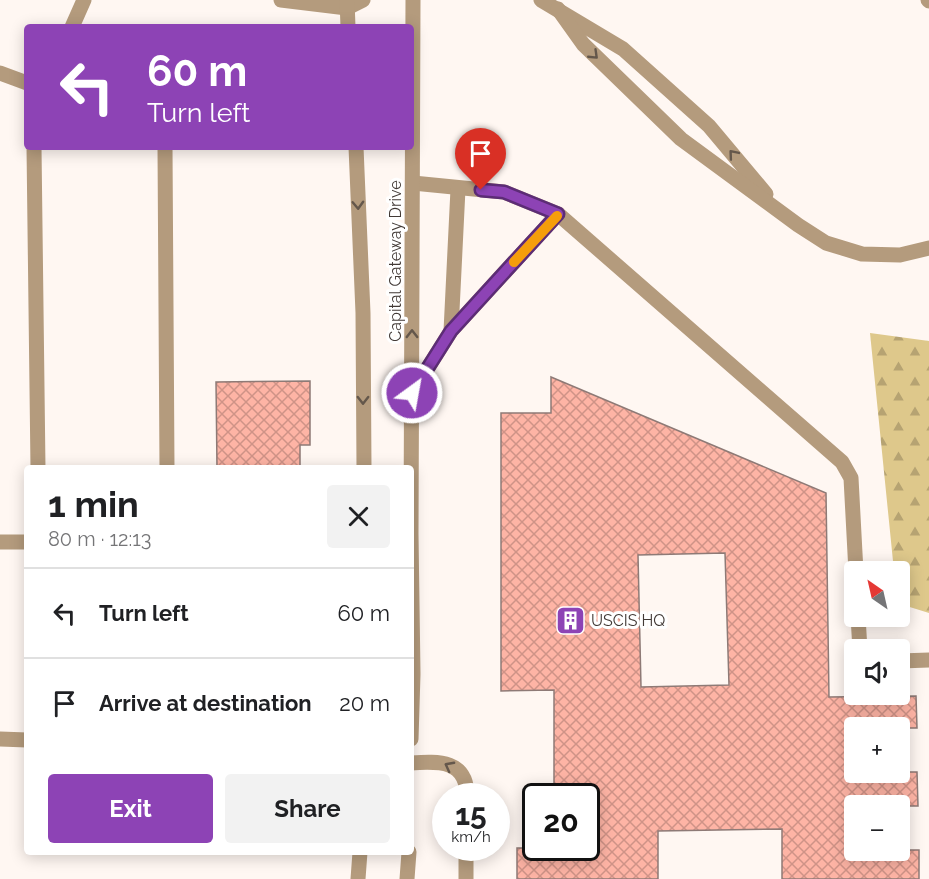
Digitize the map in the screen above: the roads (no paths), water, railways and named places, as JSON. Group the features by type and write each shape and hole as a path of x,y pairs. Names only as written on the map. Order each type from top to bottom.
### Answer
{"street":[{"path":"73,24 84,0"},
{"path":"281,0 347,4 363,0"},
{"name":"Capital Gateway Drive","path":"413,0 413,24"},
{"path":"541,0 623,49 709,126 784,215"},
{"path":"347,4 348,24"},
{"path":"558,9 583,44 681,139 826,243 862,254 900,255 929,248"},
{"path":"0,73 24,82"},
{"path":"34,150 38,465"},
{"path":"165,150 167,465"},
{"name":"Capital Gateway Drive","path":"356,150 363,313 364,465"},
{"name":"Capital Gateway Drive","path":"412,465 413,150"},
{"path":"413,183 504,192 558,214 842,462 851,478 855,561"},
{"path":"451,331 458,189"},
{"path":"412,393 451,331 558,214"},
{"path":"0,542 24,542"},
{"path":"910,661 929,660"},
{"path":"0,739 24,741"},
{"path":"414,763 439,762 455,767 467,783"},
{"path":"358,879 360,855"},
{"path":"407,879 409,855"},
{"path":"466,861 466,879"}],"place":[{"name":"USCIS HQ","path":"570,620"}]}
